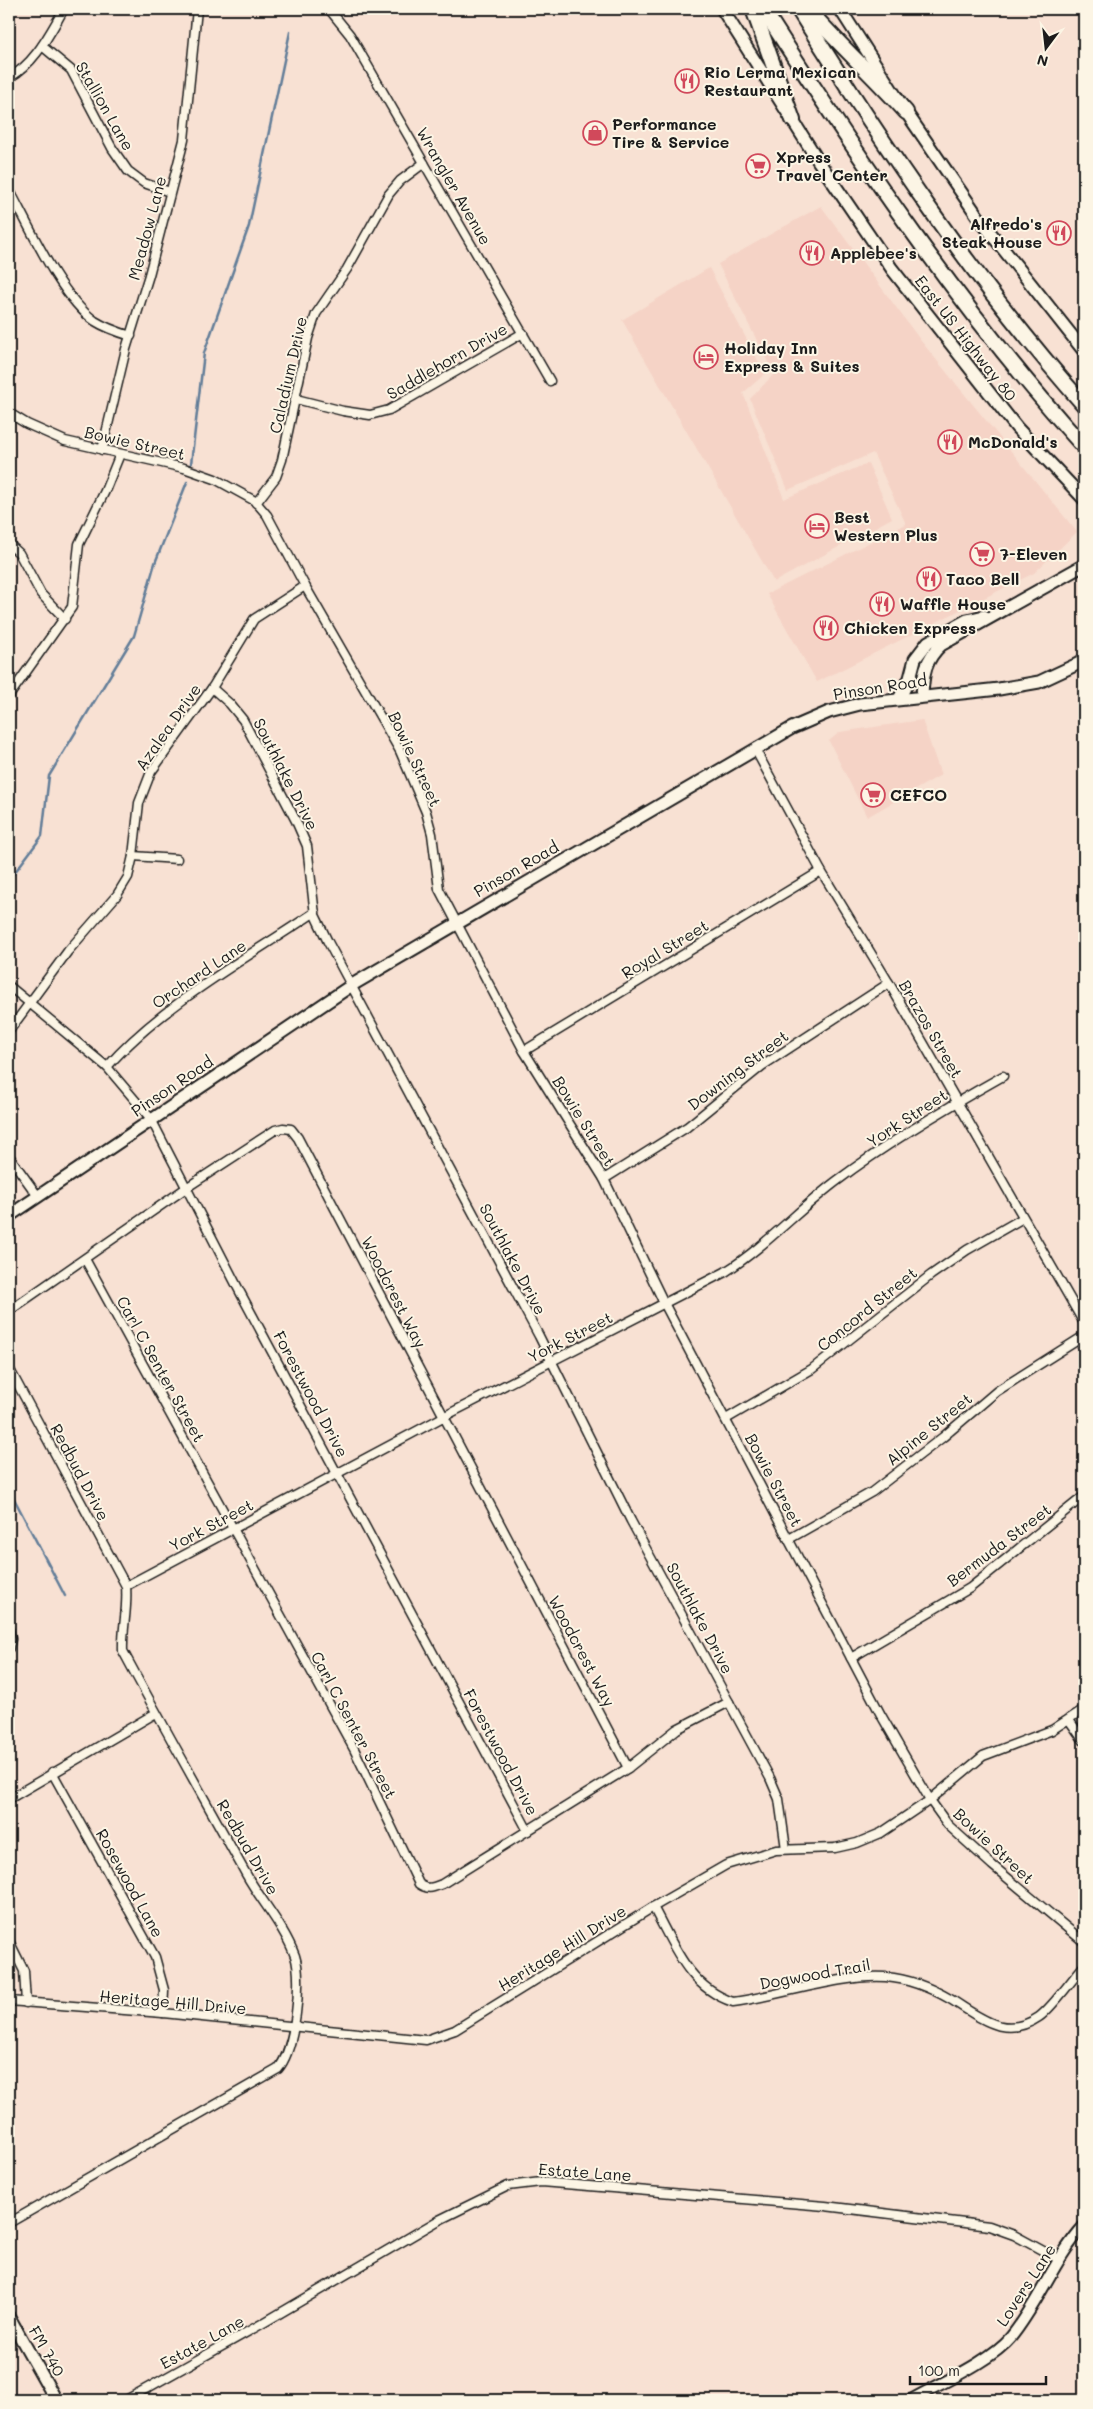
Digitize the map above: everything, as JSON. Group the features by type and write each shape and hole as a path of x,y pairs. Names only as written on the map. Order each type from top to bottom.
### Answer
{"highway":[{"path":"753,9 793,120"},
{"path":"763,9 879,186 943,276 994,342 1084,447"},
{"path":"798,9 859,107 955,246 1026,337 1084,405"},
{"path":"808,9 840,46 875,78 906,112"}],"main road":[{"name":"East US Highway 80","path":"722,9 819,162 931,321 1017,428 1084,499"},
{"path":"840,9 906,112 981,221 1084,351"},
{"path":"922,696 925,667 936,650 949,640 1084,565"},
{"path":"900,699 910,678 915,659 928,642 967,620 998,612"},
{"name":"Pinson Road","path":"9,1216 37,1195 352,985 792,728 829,712 860,704 999,689 1040,682 1084,661"},
{"name":"FM 740","path":"9,2317 56,2400"}],"street":[{"path":"9,78 31,61 64,9"},
{"name":"Meadow Lane","path":"102,450 130,336 184,140 197,9"},
{"name":"Wrangler Avenue","path":"329,9 350,35 550,381"},
{"name":"Stallion Lane","path":"42,46 72,70 112,148 128,171 144,183 170,192"},
{"name":"Caladium Drive","path":"256,503 276,477 282,460 308,338 316,314 347,269 389,194 400,181 424,163"},
{"path":"9,190 64,289 81,310 108,328 130,336"},
{"name":"Saddlehorn Drive","path":"296,399 343,411 370,415 389,410 464,369 523,333"},
{"name":"Bowie Street","path":"9,413 27,424 65,441 184,468 215,479 237,489 256,503 275,528 305,586 400,751 418,790 432,834 439,889 524,1051 604,1179 664,1304 851,1658 930,1800 948,1825 992,1866 1084,1942"},
{"path":"9,696 72,607 79,544 106,491 120,454"},
{"path":"9,544 19,553 41,594 65,619"},
{"name":"Azalea Drive","path":"9,1030 68,951 117,895 128,876 144,787 151,772 212,688 254,618 305,586"},
{"name":"Southlake Drive","path":"212,688 230,704 243,720 296,821 307,846 315,912 551,1362 631,1521 779,1799 786,1849"},
{"name":"Brazos Street","path":"755,749 821,871 889,983 1084,1323"},
{"path":"133,856 177,859"},
{"name":"Royal Street","path":"524,1051 821,871"},
{"name":"Orchard Lane","path":"107,1067 124,1047 168,1012 315,912"},
{"name":"Downing Street","path":"604,1179 686,1127 762,1066 889,983"},
{"name":"Forestwood Drive","path":"9,986 107,1067 151,1119 528,1831"},
{"name":"York Street","path":"126,1586 442,1417 726,1272 743,1261 800,1209 839,1179 957,1102 1003,1076"},
{"name":"Woodcrest Way","path":"9,1311 186,1188 275,1130 291,1129 298,1138 442,1417 628,1768"},
{"path":"9,1156 37,1195"},
{"name":"Concord Street","path":"726,1419 812,1369 931,1275 967,1250 1023,1218"},
{"name":"Carl C Senter Street","path":"85,1259 354,1749 419,1884 425,1888 432,1888 442,1884 628,1768 678,1729 729,1702"},
{"name":"Alpine Street","path":"789,1539 872,1492 943,1437 997,1391 1084,1336"},
{"name":"Redbud Drive","path":"9,1368 126,1586 128,1608 122,1638 123,1651 156,1713 294,1956 298,1971 294,2027 285,2061 278,2069 9,2222"},
{"name":"Bermuda Street","path":"851,1658 970,1588 1084,1496"},
{"path":"9,1629 11,1639 9,1648"},
{"name":"Heritage Hill Drive","path":"9,2001 163,2013 426,2040 439,2037 484,2013 652,1906 726,1865 768,1852 786,1849 835,1848 857,1843 881,1833 930,1800 983,1756 1052,1730 1084,1709"},
{"path":"9,1799 52,1772 156,1713"},
{"path":"1069,1720 1084,1742"},
{"name":"Rosewood Lane","path":"52,1772 155,1957 164,1990 163,2013"},
{"name":"Dogwood Trail","path":"652,1906 686,1966 703,1988 717,1997 733,2002 875,1976 891,1977 931,1989 988,2023 1015,2026 1041,2016 1084,1966"},
{"path":"9,1941 24,1971 26,2003"},
{"name":"Estate Lane","path":"126,2400 266,2322 439,2220 508,2186 525,2182 825,2206 989,2226 1014,2235 1060,2260"},
{"name":"Lovers Lane","path":"911,2400 980,2360 1009,2339 1084,2226"}],"shaded area":[{"path":"821,206 921,341 1077,532 1034,573 817,682 767,594 906,524 873,453 788,490 750,399 774,374 718,264"},
{"path":"709,268 765,374 743,393 784,499 868,463 892,518 774,582 622,320"},
{"path":"922,720 941,775 867,817 829,741 840,732"}],"waterway":[{"path":"191,464 204,353 249,226 290,32"},
{"path":"9,880 42,836 49,776 134,636 155,563 187,482"},
{"path":"9,1489 65,1596"}],"place":[{"name":"Rio Lerma Mexican Restaurant","path":"687,81"},
{"name":"Performance Tire & Service","path":"595,133"},
{"name":"Xpress Travel Center","path":"758,166"},
{"name":"Alfredo's Steak House","path":"1059,233"},
{"name":"Applebee's","path":"812,253"},
{"name":"Holiday Inn Express & Suites","path":"706,357"},
{"name":"McDonald's","path":"950,442"},
{"name":"Best Western Plus","path":"817,526"},
{"name":"7-Eleven","path":"982,554"},
{"name":"Taco Bell","path":"929,579"},
{"name":"Waffle House","path":"882,604"},
{"name":"Chicken Express","path":"826,628"},
{"name":"CEFCO","path":"873,795"}]}
